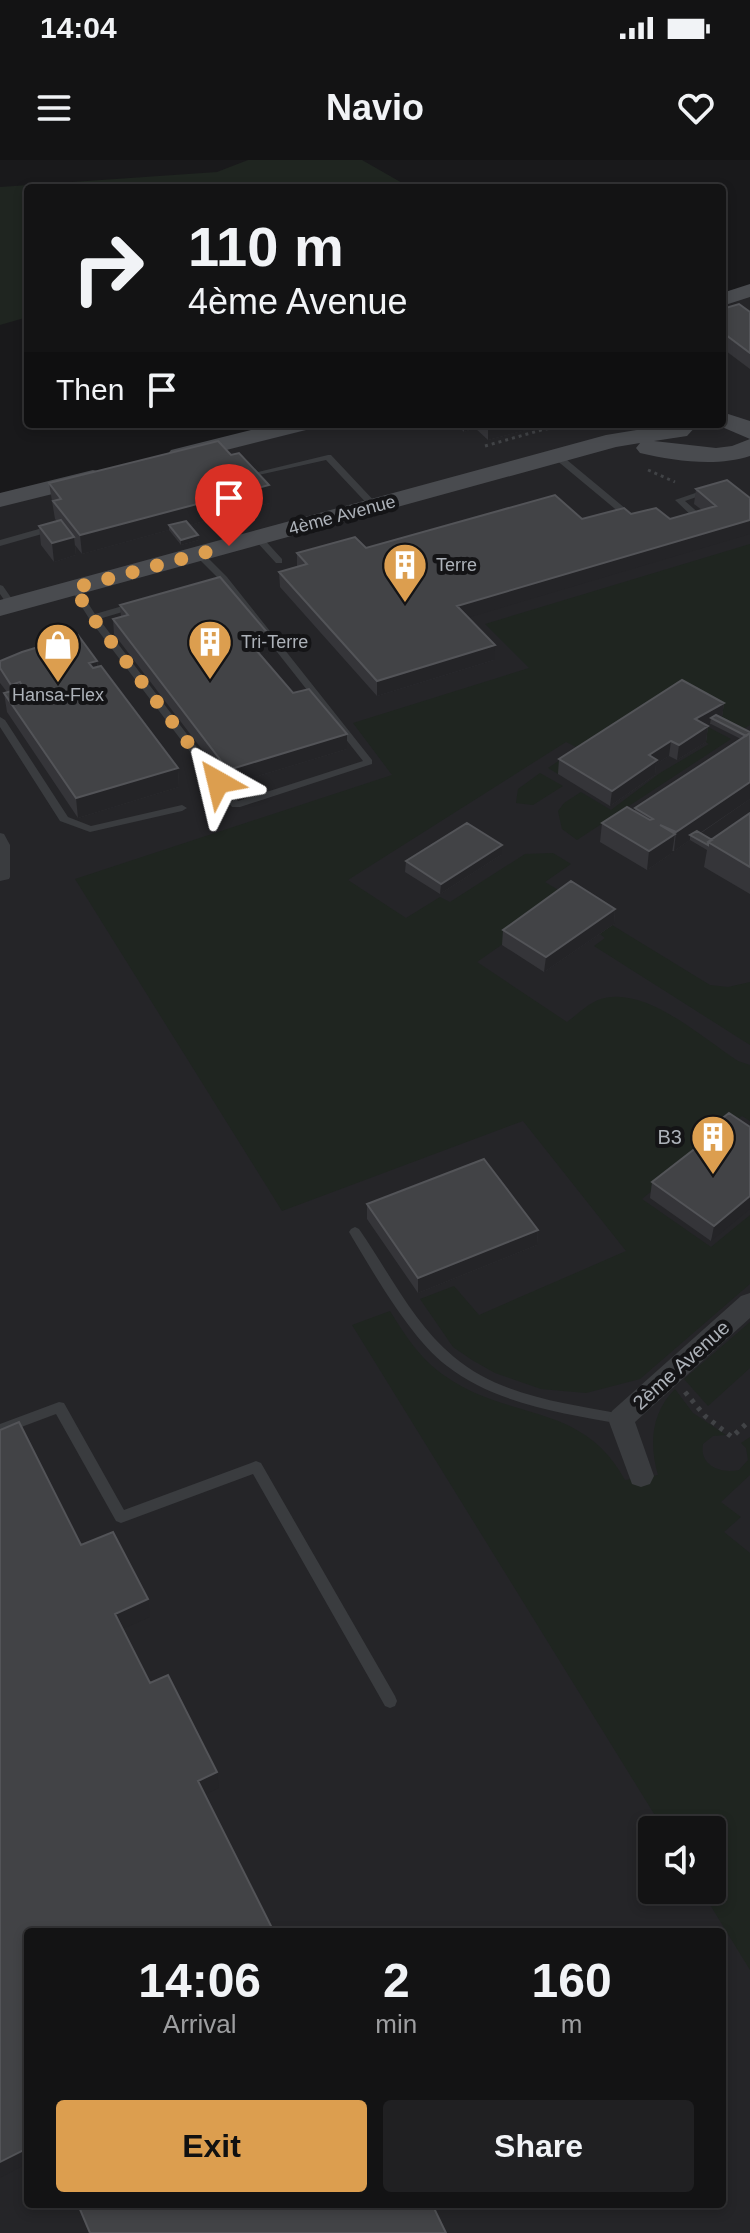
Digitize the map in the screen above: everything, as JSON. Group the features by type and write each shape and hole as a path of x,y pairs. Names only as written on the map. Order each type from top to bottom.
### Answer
{"street":[{"path":"726,299 750,290"},
{"name":"4ème Avenue","path":"726,415 750,404"},
{"name":"4ème Avenue","path":"592,449 734,454 750,434 726,419"},
{"path":"151,462 286,428"},
{"name":"4ème Avenue","path":"4,600 74,588 592,449 643,430 663,428"},
{"name":"4ème Avenue","path":"683,428 682,443 704,453"},
{"path":"704,453 750,465"},
{"path":"0,500 121,470"},
{"name":"2ème Avenue","path":"641,1476 621,1419 750,1303"}],"lane":[{"path":"250,475 328,457 375,507"},
{"path":"558,457 623,511"},
{"path":"699,518 679,500 716,490 726,491"},
{"path":"0,543 56,527"},
{"path":"258,538 279,561"},
{"path":"74,588 93,618 236,805 369,762 224,579 199,554"},
{"path":"210,583 224,579"},
{"path":"93,618 151,600"},
{"path":"0,720 64,819 90,829 182,808"},
{"path":"0,836 5,845 5,877 0,878"},
{"path":"355,1232 432,1345 480,1382 536,1402 621,1419"},
{"path":"0,1430 59,1407 121,1517 256,1467 390,1701"}],"path":[{"path":"485,446 539,428"},
{"path":"670,1373 705,1416 732,1437 746,1424"}],"shaded area":[{"path":"248,160 362,160 404,184 43,184 217,172"},
{"path":"24,185 24,318 0,325 0,187"},
{"path":"750,290 750,2233 0,2233 0,506 302,428 726,428 726,299"},
{"path":"750,544 750,725 739,732 718,721 558,774 548,768 578,748 566,742 348,880 406,918 440,897 450,902 525,854 553,853 571,864 545,882 570,897 477,962 567,1022 598,1000 615,997 634,999 671,1015 738,1061 750,1065 750,1121 742,1116 642,1199 711,1247 750,1215 750,1284 640,1379 586,1393 541,1389 495,1373 453,1347 420,1299 454,1286 479,1315 626,1251 523,1121 282,1211 75,879 392,775 353,723 529,668 485,624"},
{"path":"706,726 731,739 577,840 562,829 558,811 564,803 581,792 611,810 660,773 709,744 693,735"},
{"path":"540,773 563,786 533,805 516,803 518,789"},
{"path":"612,925 710,985 728,987 750,982 750,1045 594,946 605,938 600,934"},
{"path":"390,1311 407,1338 445,1376 494,1401 543,1416 588,1437 608,1455 625,1480 658,1475 653,1452 654,1429 661,1408 675,1389 693,1413 726,1435 713,1436 703,1444 704,1458 713,1467 725,1471 739,1470 748,1460 746,1448 741,1443 750,1437 750,1475 721,1502 741,1517 724,1532 750,1553 750,1970 710,1904 726,1904 726,1816 655,1816 352,1325"},
{"path":"750,1322 750,1368 708,1406 684,1379"}],"building":[{"path":"739,304 750,312 750,353 726,335 726,308"},
{"path":"218,441 231,455 239,453 269,485 80,535 53,501 61,499 49,483"},
{"name":"Terre","path":"727,480 750,498 750,520 457,606 495,645 377,681 279,572 307,564 297,553 355,537 366,548 555,495 582,519 624,508 631,514 656,508 670,519 716,506 696,489"},
{"path":"61,520 74,537 52,543 39,526"},
{"path":"186,521 198,535 181,540 169,525"},
{"name":"Tri-Terre","path":"220,577 271,637 250,643 293,693 309,689 347,734 228,770 113,619 128,615 120,605"},
{"path":"78,635 97,661 89,663 93,668 101,666 178,768 76,798 4,693 23,688 20,682 11,685 0,668 0,661"},
{"path":"682,680 724,703 695,719 708,726 679,745 671,741 649,755 657,760 612,791 559,759"},
{"path":"716,715 750,733 746,736 711,718"},
{"path":"750,733 750,782 676,832 660,825 675,834 649,851 602,823 627,807 653,819 635,808"},
{"path":"750,813 750,867 708,842"},
{"path":"467,823 502,845 441,884 406,861"},
{"path":"697,831 712,840 708,845 690,835"},
{"path":"571,881 615,909 546,957 503,930"},
{"name":"B3","path":"729,1113 750,1127 750,1196 714,1226 652,1182 706,1140 700,1136"},
{"path":"484,1159 538,1230 418,1278 367,1204"},
{"path":"19,1422 81,1545 113,1532 148,1599 115,1614 150,1683 168,1675 217,1772 198,1781 272,1928 24,1928 24,2150 0,2162 0,1430"},
{"path":"79,2208 434,2208 446,2233 90,2233"}],"place":[{"name":"Terre","path":"405,604"},
{"name":"Tri-Terre","path":"210,681"},
{"name":"Hansa-Flex","path":"58,684"},
{"name":"B3","path":"713,1176"}],"route":[{"path":"218,782 93,618 74,588 229,546"}]}
